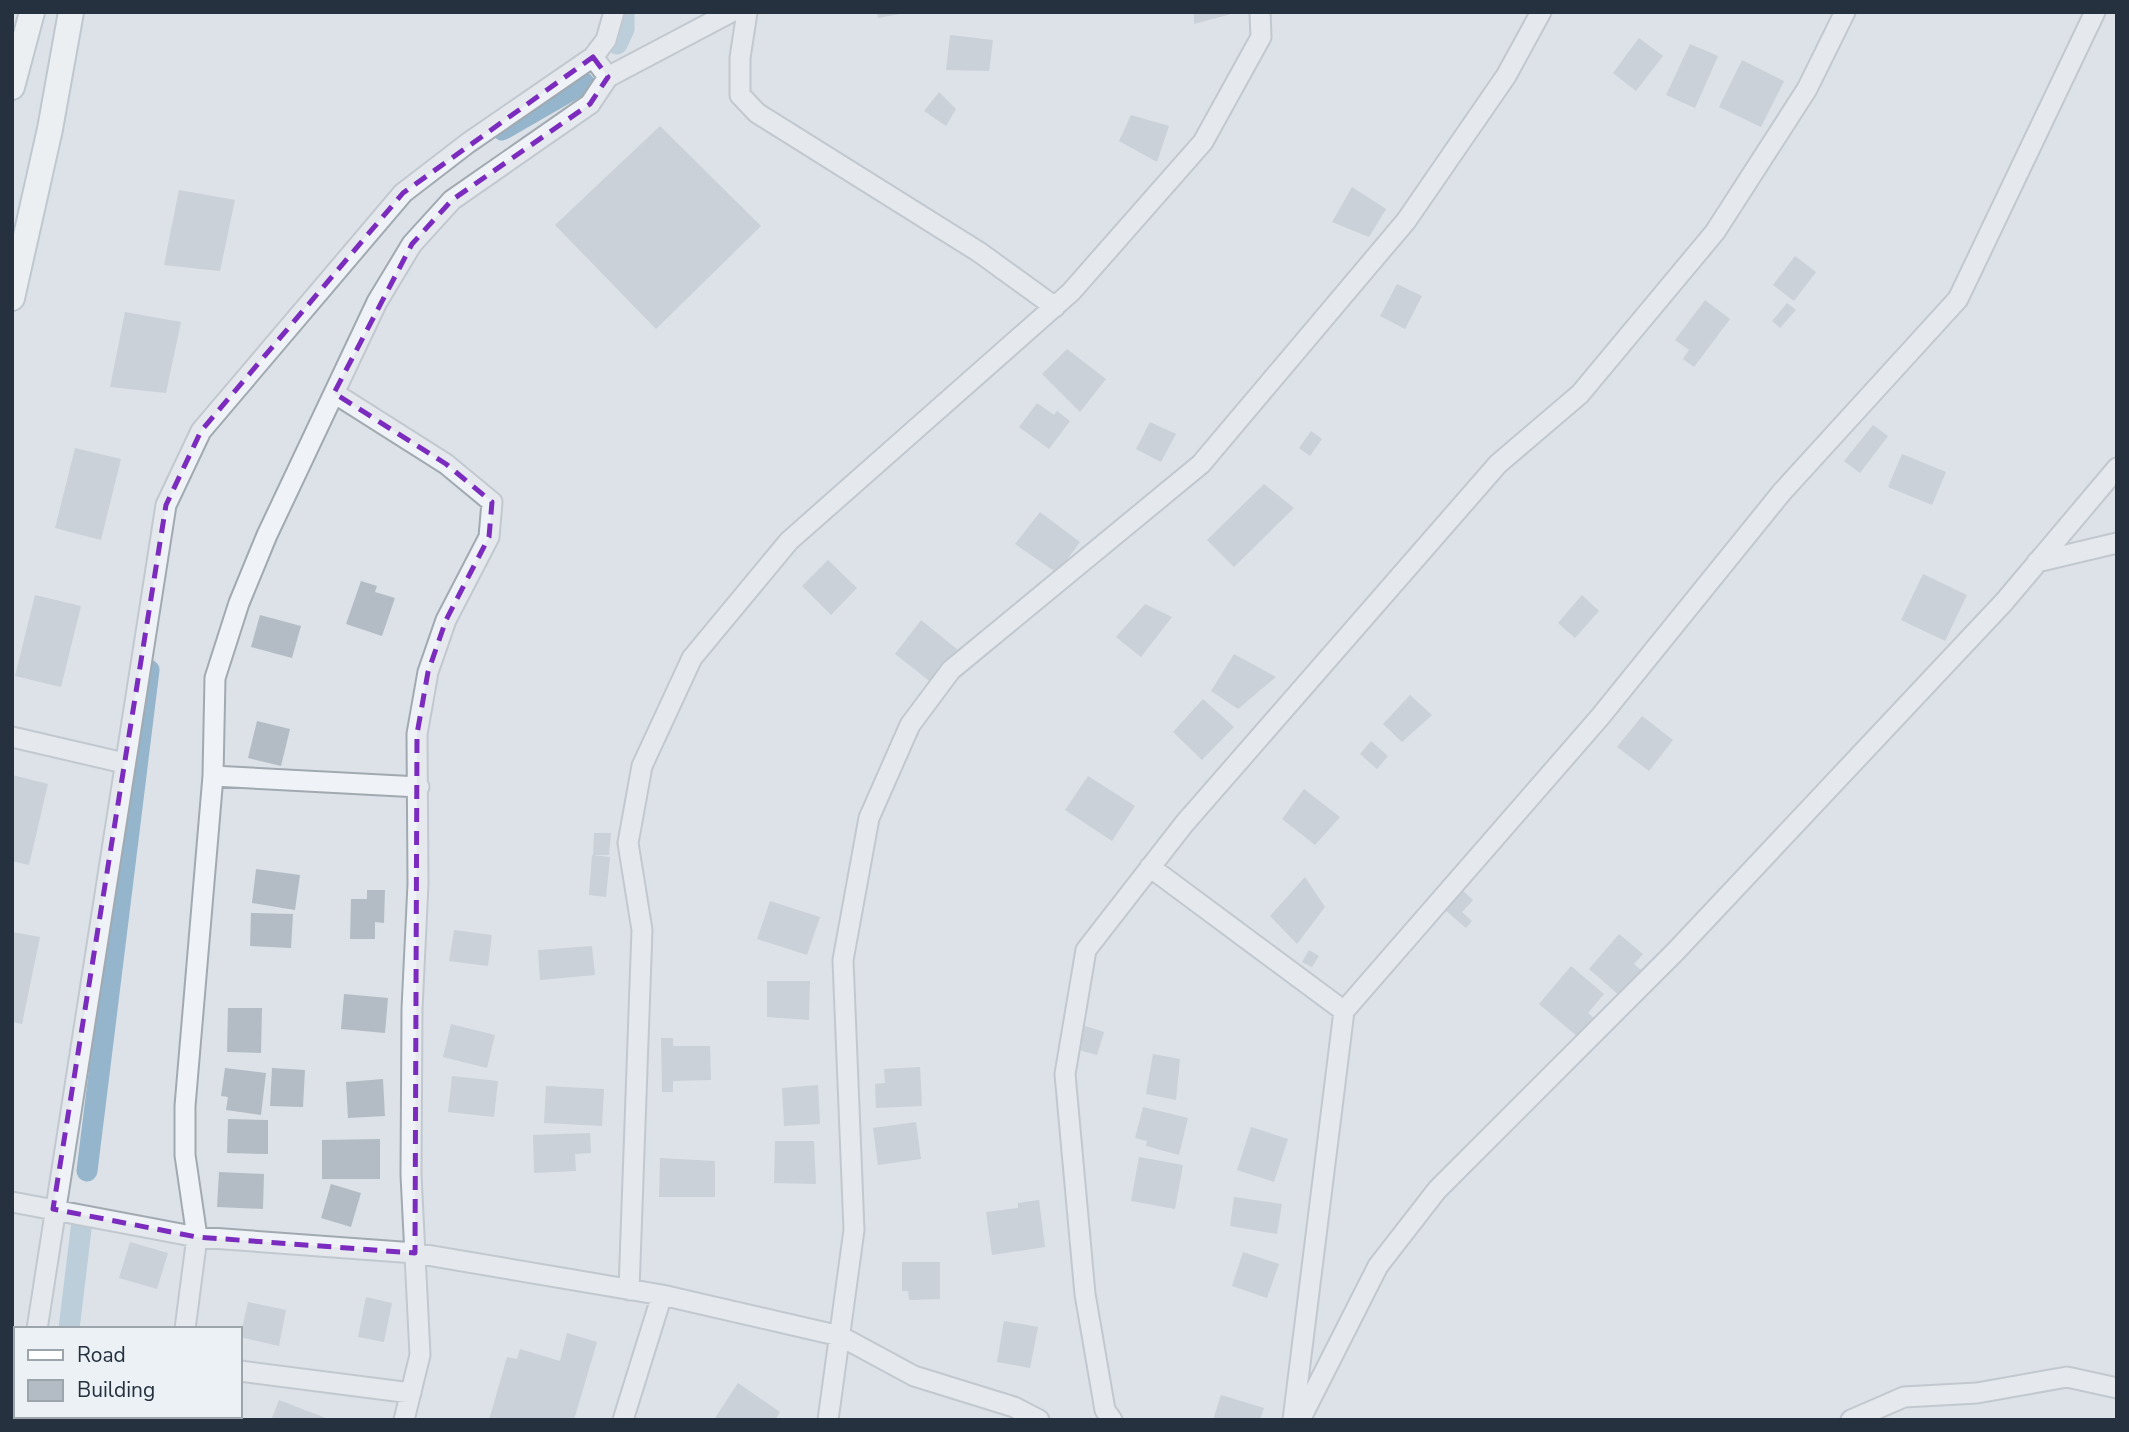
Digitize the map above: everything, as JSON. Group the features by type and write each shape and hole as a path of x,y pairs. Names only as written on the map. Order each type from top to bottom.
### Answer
{"main road":[{"path":"12,87 32,12"},
{"path":"12,298 50,130 71,12"}],"street":[{"path":"37,1327 53,1209 166,505 201,430 402,193 468,143 593,57 606,40 614,12"},
{"path":"185,1327 197,1237 185,1155 185,1106 213,776 215,678 239,603 267,535 377,302 412,244 452,200 590,104 608,77 731,12"},
{"path":"747,12 740,58 740,95 757,113 979,252 1055,307"},
{"path":"629,1290 642,930 628,843 642,766 692,658 789,541 1071,292 1203,142 1261,37 1260,12"},
{"path":"828,1420 854,1230 843,960 869,818 911,725 951,670 1201,464 1406,221 1506,76 1541,12"},
{"path":"1105,1416 1085,1294 1065,1074 1086,950 1184,824 1499,464 1580,394 1714,232 1807,89 1845,12"},
{"path":"1293,1420 1344,1011 1600,717 1782,492 1958,299 2095,12"},
{"path":"593,57 608,77"},
{"path":"334,393 446,464 492,502 489,537 446,620 428,671 417,734 419,788 412,1009 411,1175 420,1355 404,1420"},
{"path":"1300,1420 1378,1266 1437,1190 1676,951 2004,602 2117,468"},
{"path":"2037,562 2117,542"},
{"path":"12,737 124,763"},
{"path":"213,776 419,788"},
{"path":"1150,867 1344,1011"},
{"path":"12,1202 197,1237 415,1253 662,1295 840,1336 914,1376 1014,1407 1039,1420"},
{"path":"624,1420 662,1295"},
{"path":"242,1371 411,1393"},
{"path":"1851,1420 1904,1397 1977,1393 2067,1377 2117,1388"}],"highlighted area":[{"path":"593,57 608,77 590,104 452,200 412,244 334,393 446,464 492,502 489,537 446,620 428,672 417,734 415,1253 197,1237 53,1209 166,505 201,431 403,193"}],"building":[{"path":"877,12 900,12 900,14 878,18"},
{"path":"1194,12 1235,12 1235,13 1194,24"},
{"path":"950,35 993,40 989,71 946,70"},
{"path":"1639,38 1663,56 1636,91 1613,73"},
{"path":"1690,44 1718,56 1695,108 1666,95"},
{"path":"1742,60 1784,81 1761,127 1719,107"},
{"path":"939,92 956,109 946,126 924,111"},
{"path":"1131,115 1169,126 1157,162 1119,141"},
{"path":"660,126 761,226 656,329 555,225"},
{"path":"1352,187 1386,209 1369,237 1332,222"},
{"path":"179,190 235,200 220,271 164,265"},
{"path":"1795,256 1816,272 1794,301 1773,285"},
{"path":"1397,284 1422,296 1405,329 1380,316"},
{"path":"1705,300 1730,319 1694,367 1683,359 1689,350 1675,340"},
{"path":"1787,303 1796,310 1780,328 1772,321"},
{"path":"125,312 181,322 166,393 110,387"},
{"path":"1067,349 1106,379 1080,412 1042,374"},
{"path":"1037,403 1054,415 1057,411 1070,421 1049,449 1019,427"},
{"path":"1150,422 1176,434 1161,462 1136,449"},
{"path":"1873,425 1888,436 1860,473 1844,461"},
{"path":"1311,431 1322,439 1310,456 1299,448"},
{"path":"75,448 121,459 101,540 55,528"},
{"path":"1902,454 1946,472 1932,505 1888,487"},
{"path":"1264,484 1294,508 1234,567 1207,540"},
{"path":"1040,512 1080,542 1057,573 1015,544"},
{"path":"828,560 857,588 831,615 802,586"},
{"path":"1923,574 1967,595 1945,641 1901,620"},
{"path":"361,581 377,586 375,592 395,598 382,636 346,624"},
{"path":"35,595 81,606 61,687 15,676"},
{"path":"1582,595 1599,611 1575,638 1558,623"},
{"path":"1145,604 1172,617 1141,657 1116,637"},
{"path":"260,615 301,626 292,658 251,647"},
{"path":"921,620 958,650 932,683 895,654"},
{"path":"1234,654 1276,677 1238,709 1211,691"},
{"path":"1410,695 1432,715 1402,742 1383,724"},
{"path":"1203,699 1234,727 1202,760 1173,732"},
{"path":"1642,716 1673,740 1649,771 1617,747"},
{"path":"257,721 290,729 281,766 248,758"},
{"path":"1371,741 1388,756 1377,769 1360,754"},
{"path":"12,775 48,784 29,865 12,861"},
{"path":"1088,776 1135,806 1112,841 1065,810"},
{"path":"1304,789 1340,817 1315,845 1282,819"},
{"path":"594,833 611,833 609,855 593,855"},
{"path":"592,855 610,857 606,897 589,895"},
{"path":"256,869 300,875 295,910 252,903"},
{"path":"1305,877 1325,907 1297,944 1270,916"},
{"path":"367,890 385,890 384,923 375,922 375,939 350,939 351,899 367,899"},
{"path":"1462,890 1473,900 1462,912 1472,921 1466,928 1445,910"},
{"path":"770,901 820,917 807,955 757,939"},
{"path":"251,913 293,914 291,948 250,946"},
{"path":"454,930 492,935 488,966 449,961"},
{"path":"12,932 40,937 22,1024 12,1022"},
{"path":"1619,934 1643,954 1634,964 1642,971 1620,996 1589,969"},
{"path":"592,946 595,975 540,980 538,950"},
{"path":"1309,950 1319,956 1312,967 1302,962"},
{"path":"1571,966 1604,994 1588,1013 1595,1019 1579,1038 1539,1004"},
{"path":"767,981 810,981 809,1020 767,1017"},
{"path":"344,994 388,998 385,1033 341,1029"},
{"path":"228,1008 262,1008 261,1053 227,1052"},
{"path":"451,1024 495,1035 487,1068 443,1057"},
{"path":"1079,1024 1104,1032 1097,1055 1072,1048"},
{"path":"661,1038 673,1038 673,1046 710,1046 711,1080 673,1081 673,1092 662,1092"},
{"path":"1153,1054 1180,1059 1176,1100 1146,1094"},
{"path":"920,1067 922,1106 876,1108 875,1084 885,1083 884,1069"},
{"path":"225,1068 266,1073 261,1115 226,1110 228,1097 221,1096"},
{"path":"272,1068 305,1070 303,1107 270,1106"},
{"path":"452,1076 498,1081 494,1117 448,1112"},
{"path":"383,1079 385,1116 348,1118 346,1082"},
{"path":"818,1085 820,1124 784,1126 782,1088"},
{"path":"546,1086 604,1089 602,1126 544,1123"},
{"path":"1143,1107 1188,1118 1179,1155 1146,1146 1147,1141 1135,1138"},
{"path":"228,1119 268,1120 268,1154 227,1153"},
{"path":"916,1122 921,1159 878,1165 873,1128"},
{"path":"1251,1127 1288,1139 1274,1182 1237,1170"},
{"path":"590,1133 591,1153 575,1154 576,1171 534,1173 533,1135"},
{"path":"380,1139 380,1179 322,1179 322,1140"},
{"path":"775,1141 814,1141 816,1184 774,1183"},
{"path":"1139,1157 1183,1165 1175,1209 1131,1201"},
{"path":"660,1158 715,1161 715,1197 659,1197"},
{"path":"219,1172 264,1174 263,1209 217,1207"},
{"path":"331,1184 361,1193 351,1227 321,1218"},
{"path":"1234,1197 1282,1204 1277,1234 1230,1226"},
{"path":"1039,1200 1045,1247 992,1255 986,1212 1018,1208 1018,1203"},
{"path":"130,1242 168,1253 157,1289 119,1278"},
{"path":"1243,1252 1279,1264 1267,1298 1232,1286"},
{"path":"902,1262 940,1262 940,1299 909,1300 908,1291 902,1291"},
{"path":"366,1297 392,1303 384,1342 358,1337"},
{"path":"248,1302 286,1310 279,1346 242,1337"},
{"path":"1004,1321 1038,1327 1030,1368 997,1362"},
{"path":"567,1333 597,1342 574,1420 489,1420 507,1357 517,1359 520,1349 560,1361"},
{"path":"738,1383 780,1412 775,1420 715,1418"},
{"path":"1221,1395 1264,1408 1260,1420 1213,1420"},
{"path":"279,1400 331,1420 271,1420"}],"waterway":[{"path":"617,44 624,29 624,12"},
{"path":"502,130 584,83"},
{"path":"87,1171 149,670"},
{"path":"69,1327 82,1221"}]}
